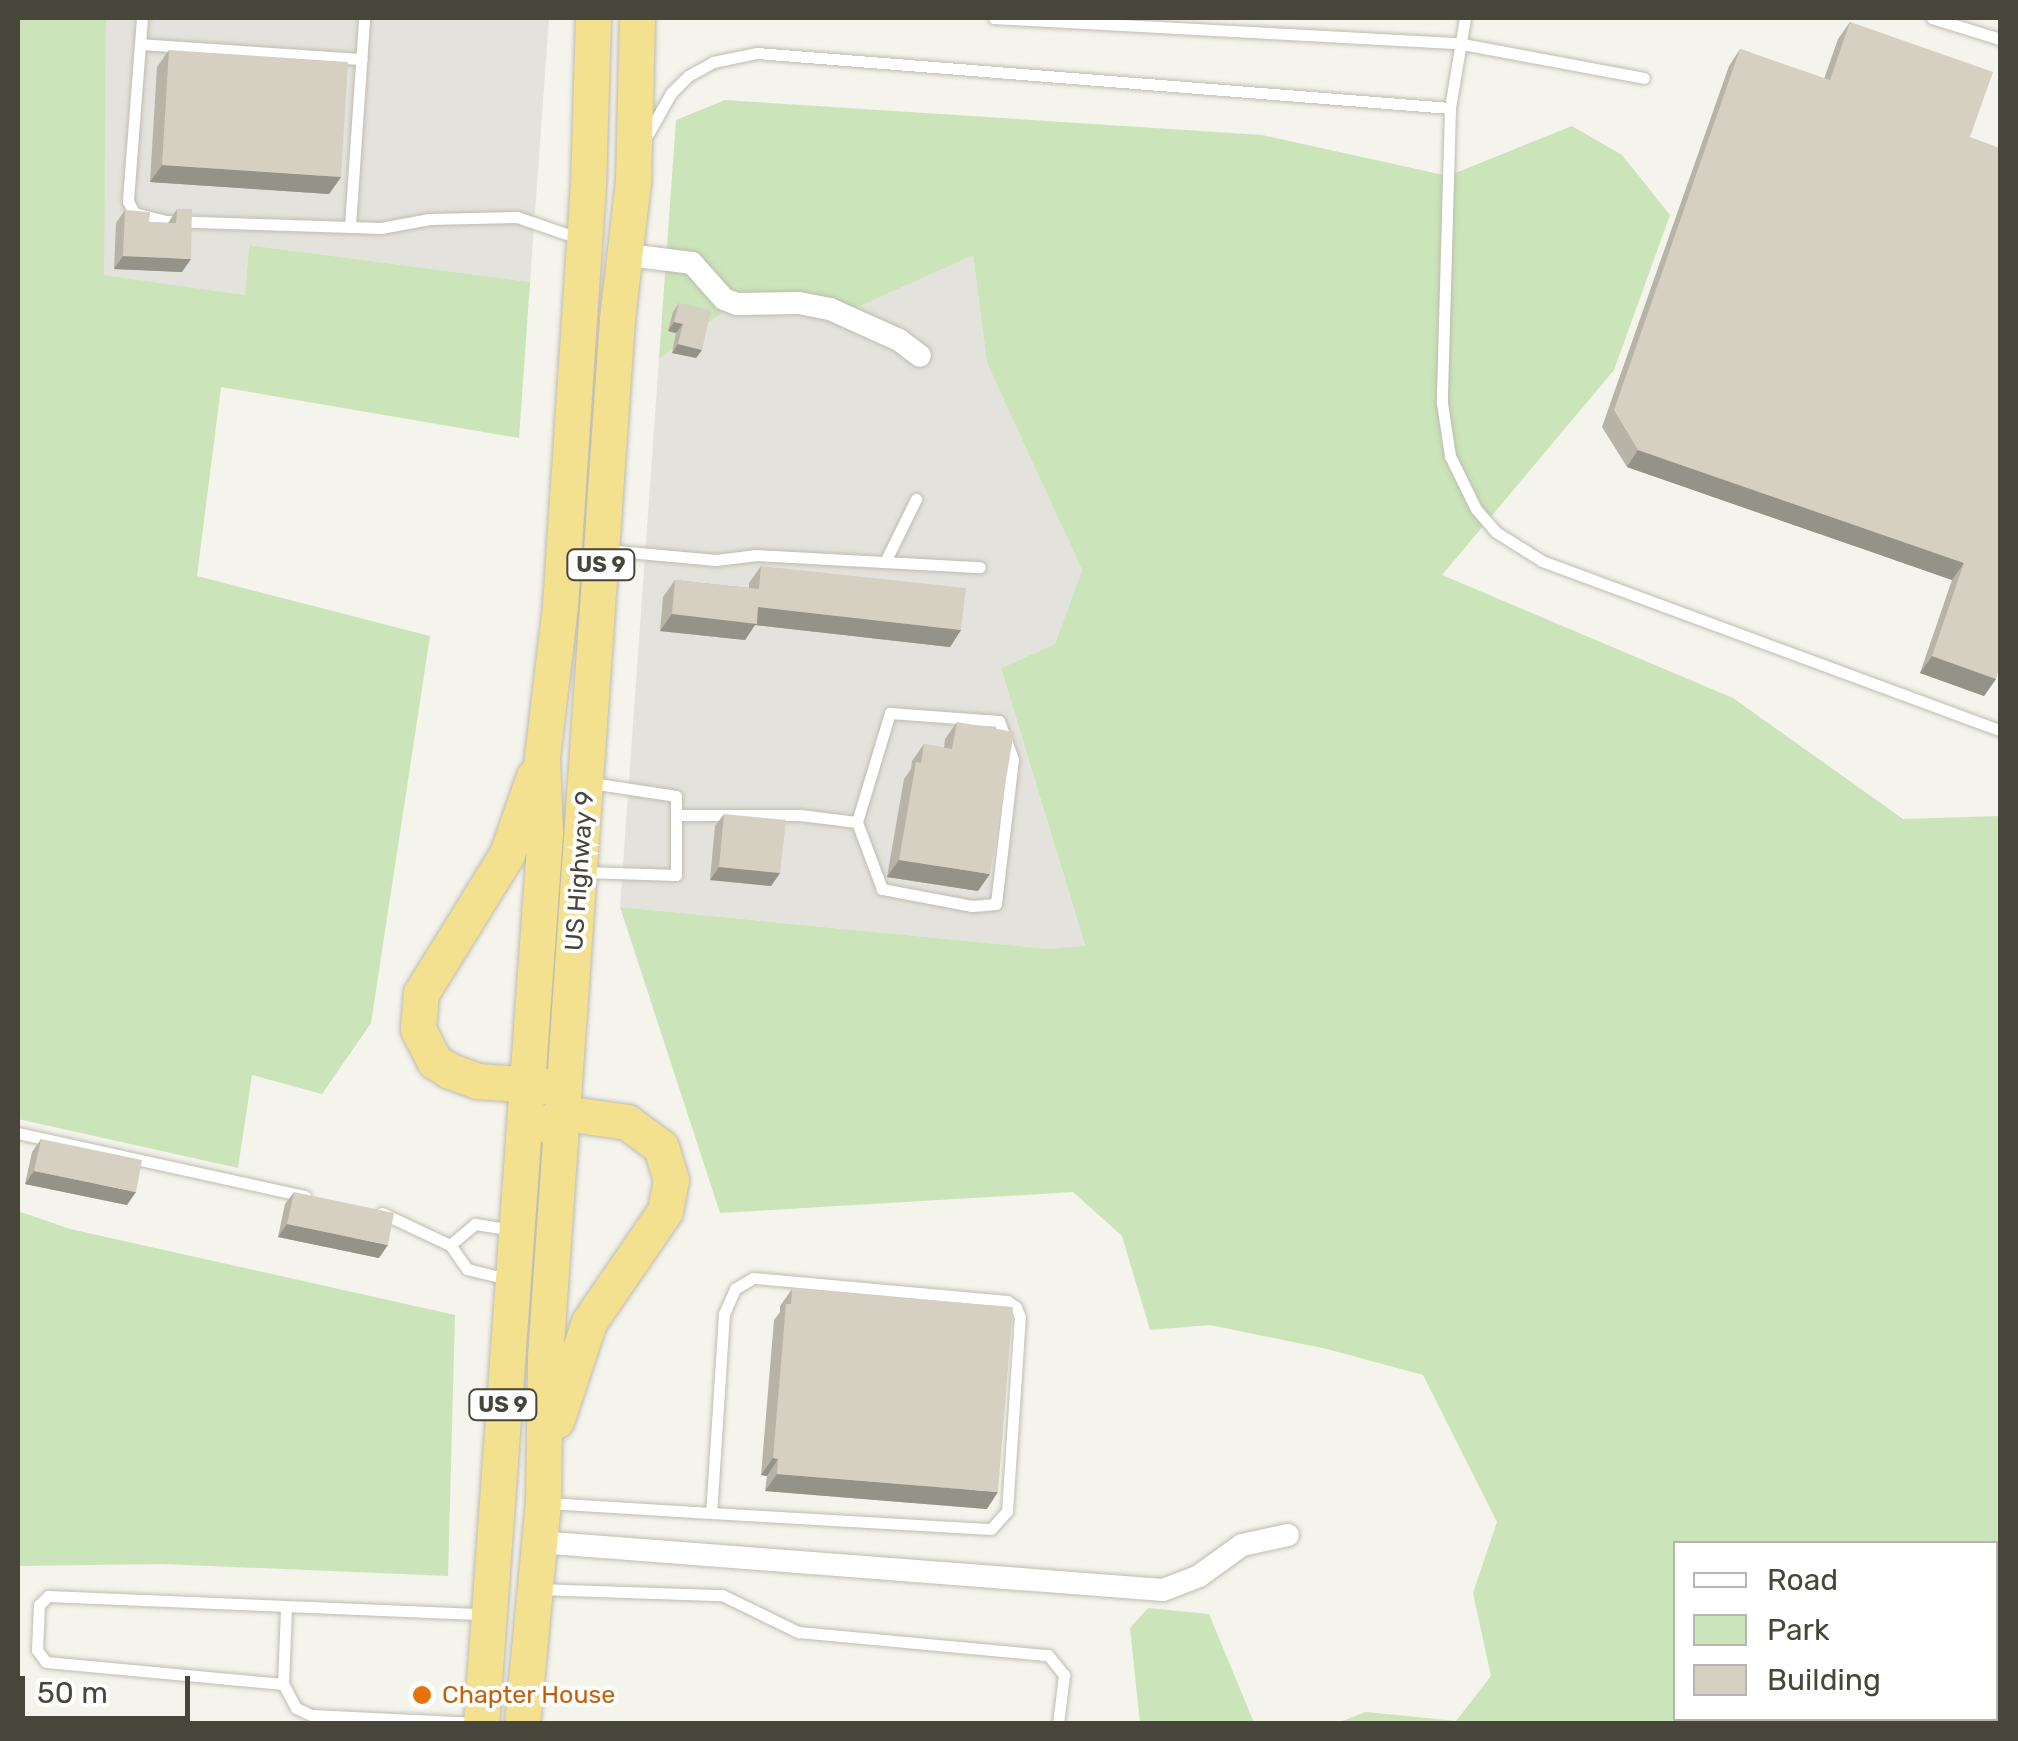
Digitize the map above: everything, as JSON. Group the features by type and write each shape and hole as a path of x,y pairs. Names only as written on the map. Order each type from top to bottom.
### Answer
{"highway":[{"name":"US Highway 9","path":"522,1724 542,1502 545,1357 617,319 628,255 633,181 637,18"},
{"name":"US Highway 9","path":"481,1723 544,833 542,756 560,605 584,240 589,27"},
{"path":"542,756 507,854 430,972 417,1010 423,1044 434,1061 478,1081 527,1087 645,1132 661,1148 671,1180 665,1211 589,1322 545,1455"},
{"path":"523,1146 565,1100"}],"street":[{"path":"628,255 692,263 724,299 737,304 799,303 830,309 899,340 920,356"},
{"path":"538,1542 1163,1590 1199,1576 1242,1546 1288,1535"}],"lane":[{"path":"142,18 128,201 134,212 167,221 350,226 517,218 584,240"},
{"path":"350,226 364,18"},
{"path":"994,18 1458,43 1644,78"},
{"path":"1465,18 1450,108 1442,403 1450,456 1476,509 1512,544 1542,562 1998,724"},
{"path":"1932,18 2000,39"},
{"path":"140,44 361,59"},
{"path":"633,181 653,120 671,93 713,62 756,53 1450,108"},
{"path":"886,560 916,499"},
{"path":"602,550 716,560 755,556 980,567"},
{"path":"890,713 999,721 1013,760 996,904 972,906 882,890 856,822 890,713"},
{"path":"580,872 676,875 676,796 586,782"},
{"path":"676,815 800,815 856,822"},
{"path":"18,1133 322,1200"},
{"path":"359,1208 397,1216 450,1245 466,1269 512,1280"},
{"path":"450,1245 475,1224 516,1230"},
{"path":"542,1502 711,1513 990,1529 1007,1511 1020,1316 1007,1301 754,1278 736,1290 724,1314 711,1513"},
{"path":"534,1589 722,1595 798,1632 1048,1655 1064,1676 1058,1724"},
{"path":"283,1684 46,1662 37,1650 39,1605 48,1596 488,1614"},
{"path":"286,1608 283,1684 296,1708 311,1715 481,1723"}],"shaded area":[{"path":"106,18 549,18 530,282 249,245 245,295 103,275"},
{"path":"973,254 987,363 1082,570 1055,644 1001,668 1085,947 1049,949 620,907 659,359 733,305 838,316"}],"green space":[{"path":"18,18 106,18 104,275 245,295 249,245 530,282 519,438 221,387 197,576 430,636 371,1023 322,1094 252,1075 238,1168 18,1119"},
{"path":"725,100 1262,135 1448,176 1572,126 1622,155 1670,215 1614,370 1442,575 1733,698 1903,819 2000,816 2000,1723 1337,1723 1366,1712 1456,1721 1491,1676 1473,1593 1497,1522 1423,1375 1327,1349 1210,1325 1150,1330 1122,1236 1073,1192 720,1213 620,907 1049,949 1085,946 1001,668 1055,644 1082,570 987,363 973,255 838,316 733,305 659,359 676,120"},
{"path":"18,1211 70,1229 455,1315 448,1576 162,1564 18,1566"},
{"path":"1148,1608 1209,1614 1254,1723 1140,1723 1130,1628"}],"building":[{"path":"1850,22 1993,72 1970,137 2000,148 2000,665 1996,679 1932,656 1964,563 1638,450 1614,410 1740,49 1830,80"},
{"path":"169,50 348,62 341,177 162,165"},
{"path":"177,209 192,209 191,259 123,256 125,210 150,212 149,222 176,223"},
{"path":"679,303 711,310 702,350 678,344 683,324 674,322"},
{"path":"761,566 966,588 961,630 758,607 757,624 672,614 675,580 759,589"},
{"path":"957,722 1014,732 990,874 899,860 916,762 921,763 924,744 952,749"},
{"path":"724,814 786,820 780,873 719,867"},
{"path":"41,1139 142,1160 136,1192 34,1171"},
{"path":"294,1192 394,1213 388,1245 287,1224"},
{"path":"792,1289 1013,1307 998,1492 777,1474 778,1459 773,1458 786,1304 791,1304"}],"place":[{"name":"Chapter House","path":"422,1695"}]}
